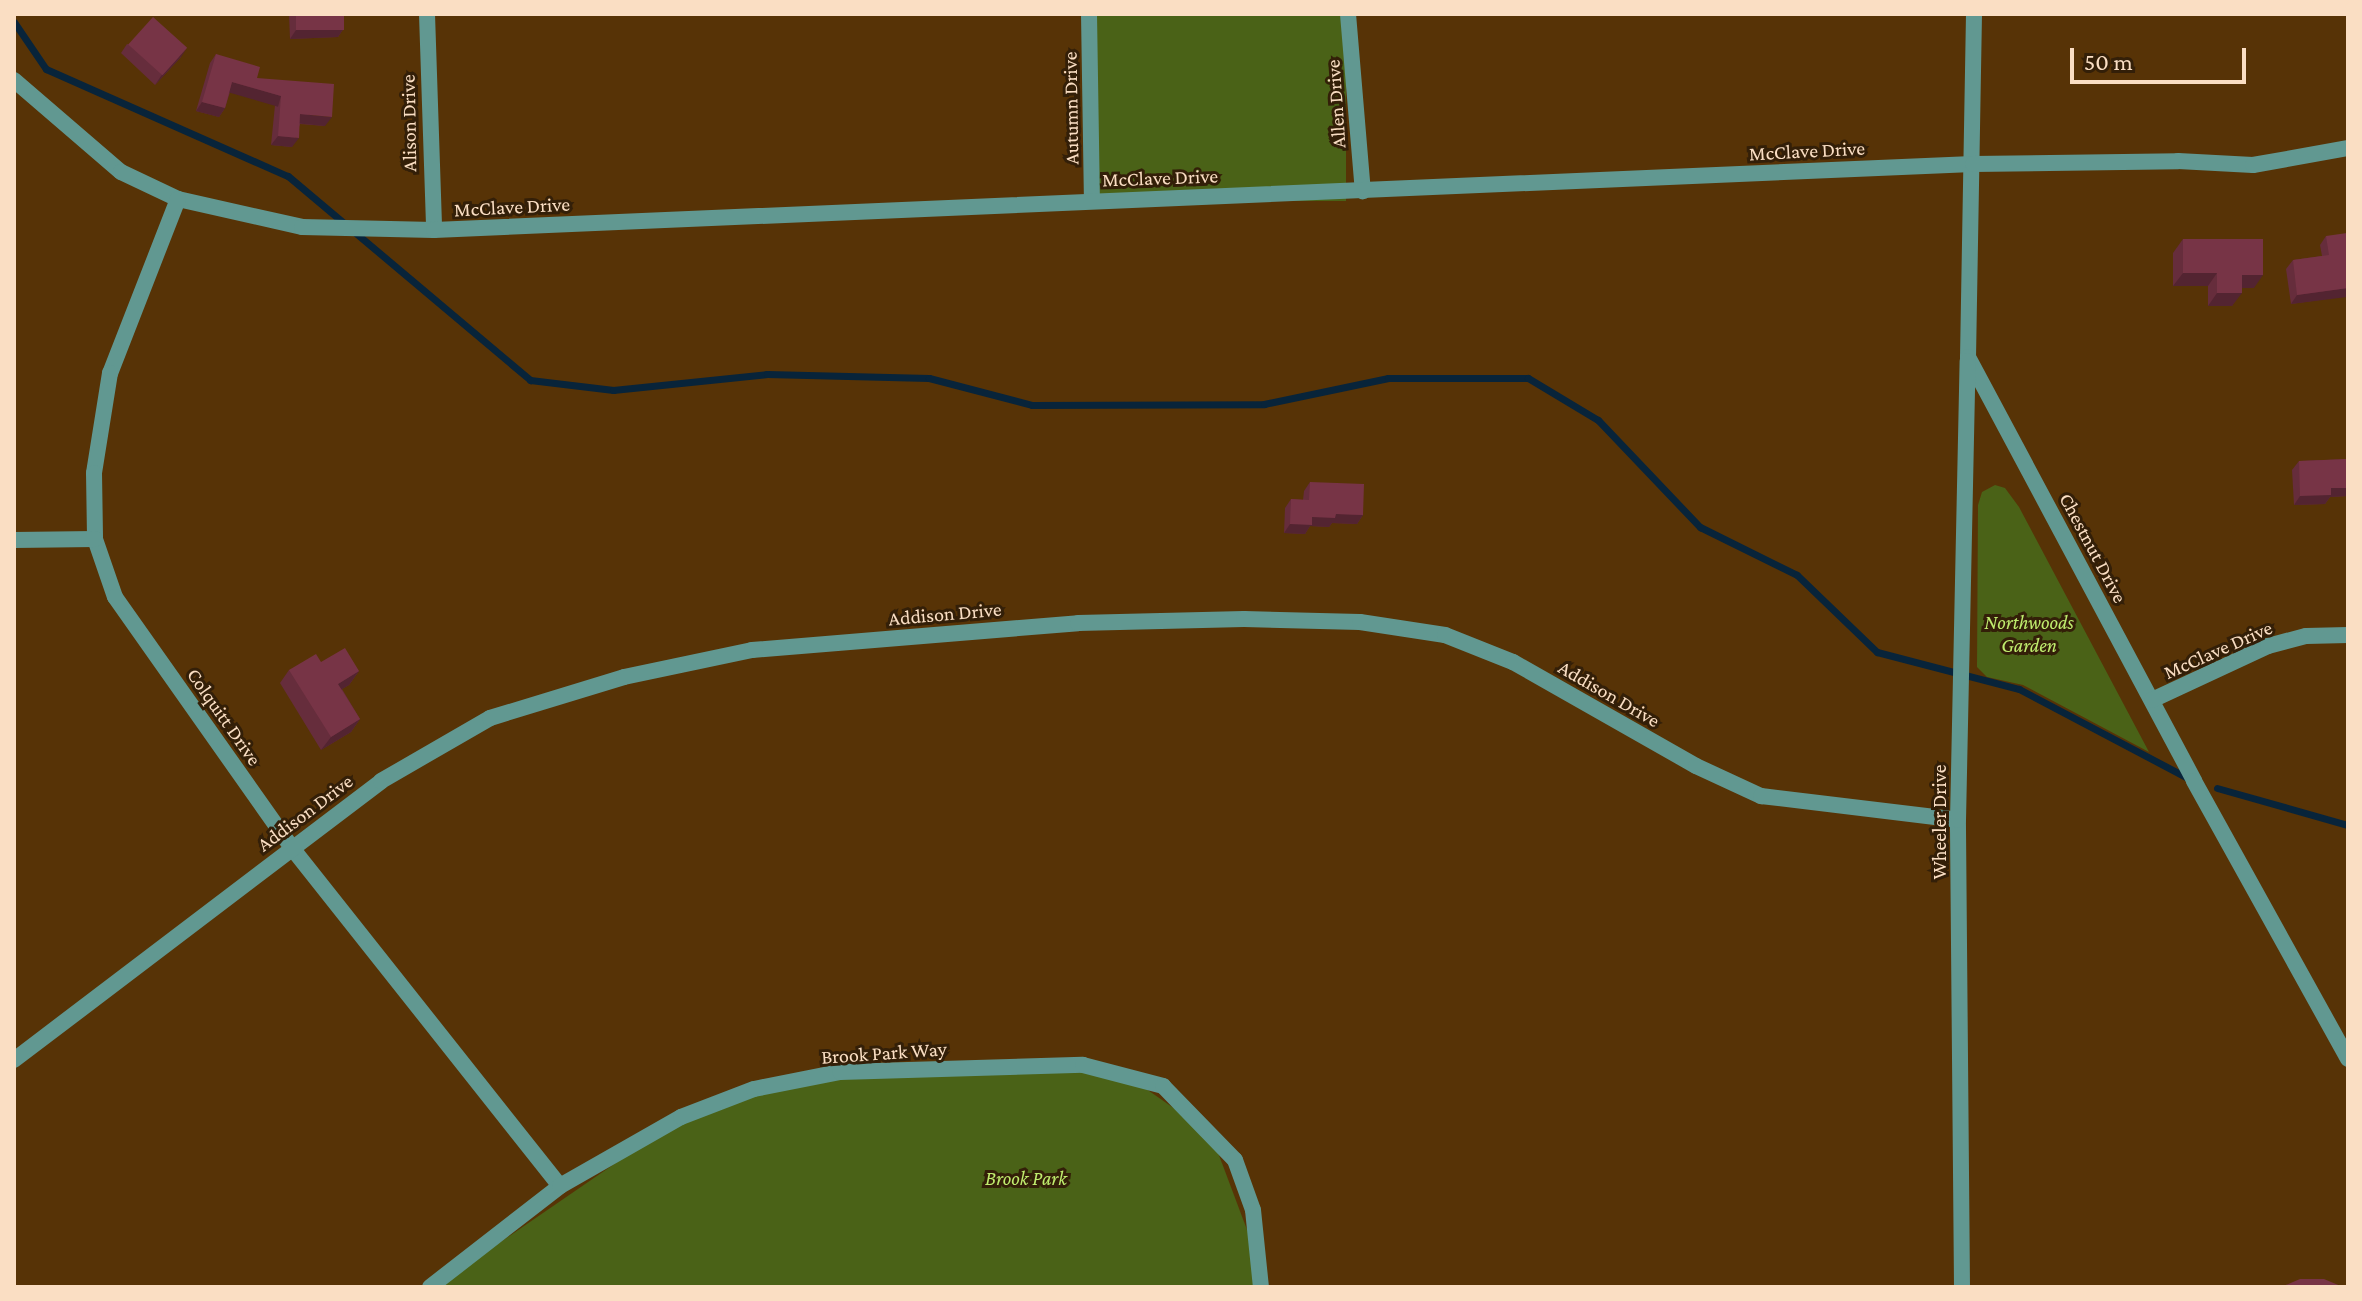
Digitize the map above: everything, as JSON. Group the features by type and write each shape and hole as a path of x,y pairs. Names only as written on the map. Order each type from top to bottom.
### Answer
{"street":[{"name":"Alison Drive","path":"427,14 434,230"},
{"name":"Autumn Drive","path":"1089,14 1092,201"},
{"name":"Allen Drive","path":"1348,14 1363,191"},
{"name":"Chestnut Drive","path":"1974,14 1968,357 2348,1059"},
{"name":"McClave Drive","path":"14,80 121,172 178,199 302,227 329,228 434,230 1973,164 2178,161 2253,165 2348,148"},
{"name":"Colquitt Drive","path":"178,199 110,373 94,473 95,539 115,597 292,848 560,1186"},
{"name":"Wheeler Drive","path":"1962,1287 1958,820 1968,357"},
{"path":"14,540 95,539"},
{"name":"Addison Drive","path":"14,1060 381,781 490,718 624,677 752,650 1078,623 1244,619 1360,622 1445,635 1513,662 1696,766 1761,796 1958,820"},
{"name":"McClave Drive","path":"2152,700 2268,646 2306,636 2348,635"},
{"name":"Brook Park Way","path":"430,1287 560,1186 681,1117 754,1089 840,1072 1083,1065 1163,1086 1235,1160 1253,1210 1261,1287"}],"green space":[{"path":"1090,14 1346,14 1346,201 1090,201"},
{"name":"Northwoods Garden","path":"1995,485 2005,488 2019,507 2149,752 2023,685 1987,677 1977,667 1978,505 1982,492"},
{"name":"Brook Park","path":"1116,1068 1211,1134 1255,1251 1257,1287 435,1287 693,1110 840,1071"}],"building":[{"path":"296,14 344,14 344,30 296,30"},
{"path":"153,17 187,48 162,75 128,44"},
{"path":"216,54 260,67 257,78 334,84 332,117 300,114 299,138 278,136 281,96 232,82 225,108 202,102"},
{"path":"2347,233 2348,288 2297,295 2293,260 2329,255 2326,236"},
{"path":"2183,239 2263,239 2263,275 2242,275 2242,293 2217,293 2217,273 2183,273"},
{"path":"2348,459 2348,488 2331,488 2331,495 2300,496 2299,461"},
{"path":"1310,482 1364,484 1363,515 1336,514 1335,518 1312,517 1312,525 1290,524 1291,499 1309,500"},
{"path":"345,648 359,671 338,684 360,719 331,737 289,670 316,654 321,662"},
{"path":"2300,1279 2324,1279 2343,1287 2281,1287"}],"waterway":[{"path":"14,22 46,69 288,176 530,380 613,390 767,374 929,378 1032,405 1264,404 1388,378 1528,378 1598,420 1700,527 1797,575 1877,652 2019,689 2188,778"},
{"path":"2217,788 2348,825"}]}
